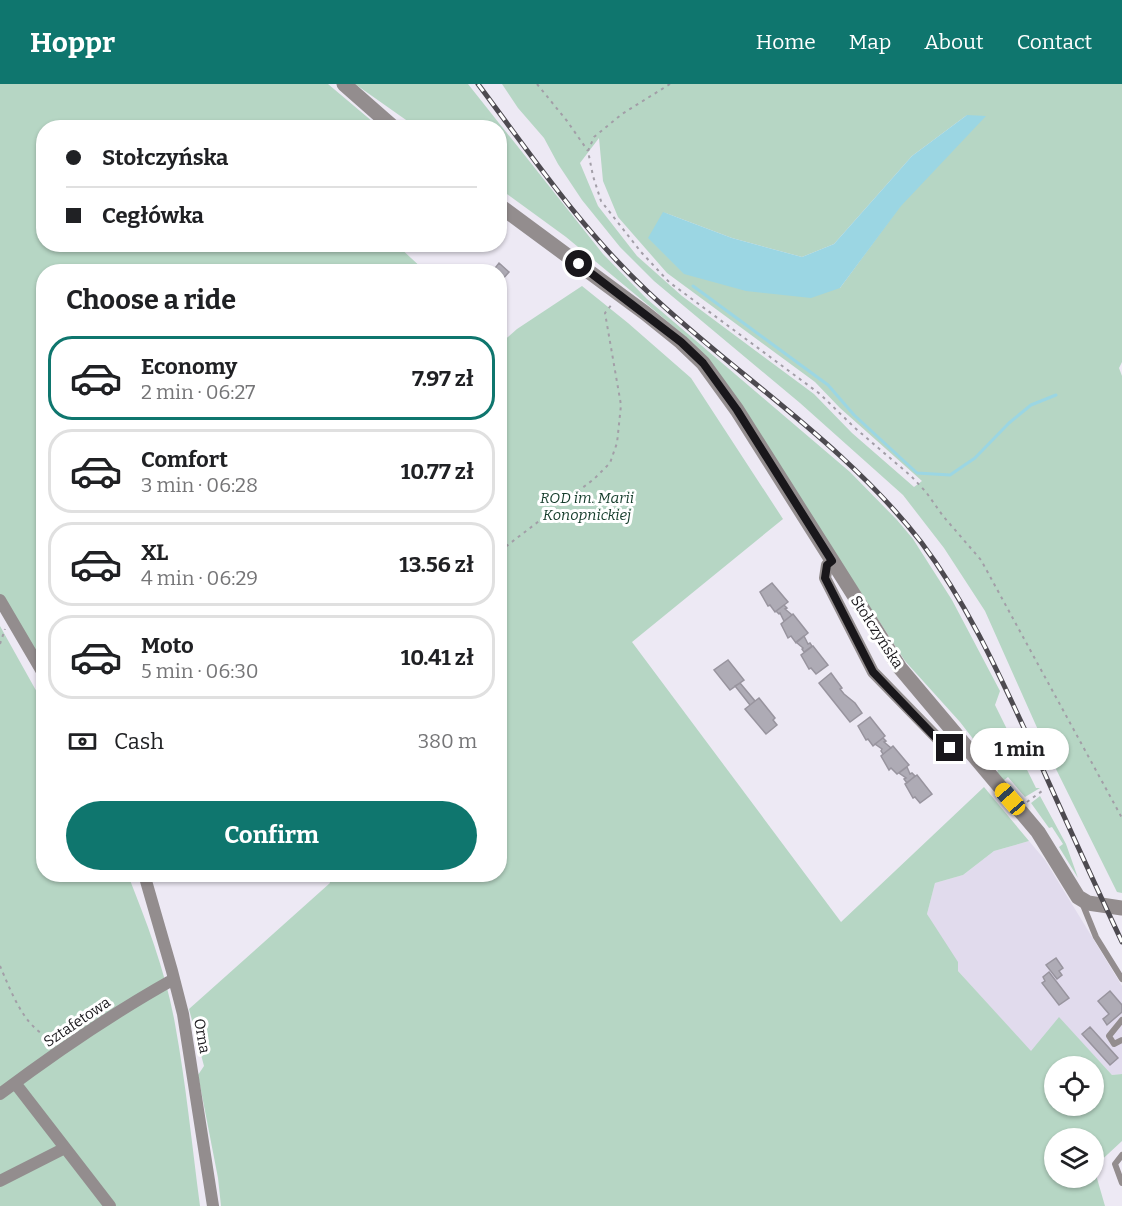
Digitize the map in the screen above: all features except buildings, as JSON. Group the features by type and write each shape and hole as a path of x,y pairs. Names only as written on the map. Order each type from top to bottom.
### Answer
{"street":[{"path":"344,84 385,120"},
{"name":"Stołczyńska","path":"507,211 645,313 696,356 737,410 900,668 1041,836 1080,899"},
{"path":"832,561 827,565 825,578 873,672 945,746 959,750 964,745"},
{"path":"0,600 36,661"},
{"name":"Orna","path":"146,882 174,979 191,1061 213,1206"},
{"path":"1080,899 1088,903 1122,908"},
{"name":"Sztafetowa","path":"0,1094 76,1040 140,998 174,979"},
{"path":"15,1083 111,1206"},
{"path":"0,1181 65,1148"}],"lane":[{"path":"1080,899 1096,937 1122,979"},
{"path":"1122,1020 1109,1036 1114,1044 1122,1040"},
{"path":"1122,1155 1115,1164 1122,1183"}],"path":[{"path":"537,84 588,151 601,201 641,252 669,282 820,394 855,428 911,476 968,543 981,560 1122,818"},
{"path":"588,151 594,137 622,114 670,84"},
{"path":"507,546 594,479 610,463 617,443 621,405 605,313 609,308"},
{"path":"1035,795 1042,791"},
{"path":"0,966 12,993 33,1029 49,1038 76,1040"}],"shaded area":[{"path":"1029,841 1045,860 1122,986 1122,1074 1112,1075 1104,1066 1104,1056 1094,1056 1059,1018 1031,1052 958,971 927,914 935,883 963,875 994,851"}],"green space":[{"path":"0,84 328,84 371,120 36,120 36,252 405,252 417,264 36,264 36,661 0,604"},
{"path":"355,84 468,84 497,120 406,120"},
{"path":"502,84 1122,84 1122,362 1119,368 1122,376 1122,893 1117,892 1051,759 985,611 944,548 903,495 800,403 654,281 620,247 582,200 544,138 518,108","holes":["967,115 840,288 663,212 732,238 802,257 834,244 912,156","599,138 603,181 618,217 667,273 815,382 840,408 922,481 914,487 852,433 814,394 682,296 637,256 598,206 580,163"]},
{"path":"507,133 603,254 647,299 850,472 913,539 952,600 1000,691 995,705 1036,788 1040,788 1025,797 1008,777 1003,781 996,773 998,771 960,722 905,661 715,368 694,344 566,237 507,194"},
{"name":"ROD im. Marii Konopnickiej","path":"582,286 691,378 783,519 632,642 841,922 984,787 1029,841 994,851 963,875 935,883 927,914 958,962 958,971 1031,1051 1059,1017 1095,1056 1044,1056 1044,1116 1104,1116 1104,1066 1112,1075 1122,1074 1122,1141 1104,1158 1104,1128 1044,1128 1044,1188 1100,1188 1105,1206 221,1206 218,1178 198,1075 204,1066 189,1009 330,882 507,882 507,338"},
{"path":"0,626 36,690 36,882 131,882 167,986 186,1092 200,1206 0,1206"},
{"path":"1040,796 1066,844 1078,878 1059,847 1063,844 1031,803"}],"water":[{"path":"967,115 986,116 901,206 840,288 811,298 746,291 684,274 648,238 663,212 732,238 802,257 834,244 912,156"}],"waterway":[{"path":"693,286 828,385 854,415 917,473 950,475 975,458 1009,423 1031,405 1056,395"}],"railway":[{"path":"478,84 505,120"},
{"path":"507,123 558,191 623,268 681,322 824,441 891,506 921,542 968,614 994,665 1122,942"}],"route":[{"path":"579,264 681,342 711,374 737,410 832,561 827,565 825,578 873,672 938,740 950,748"}]}
